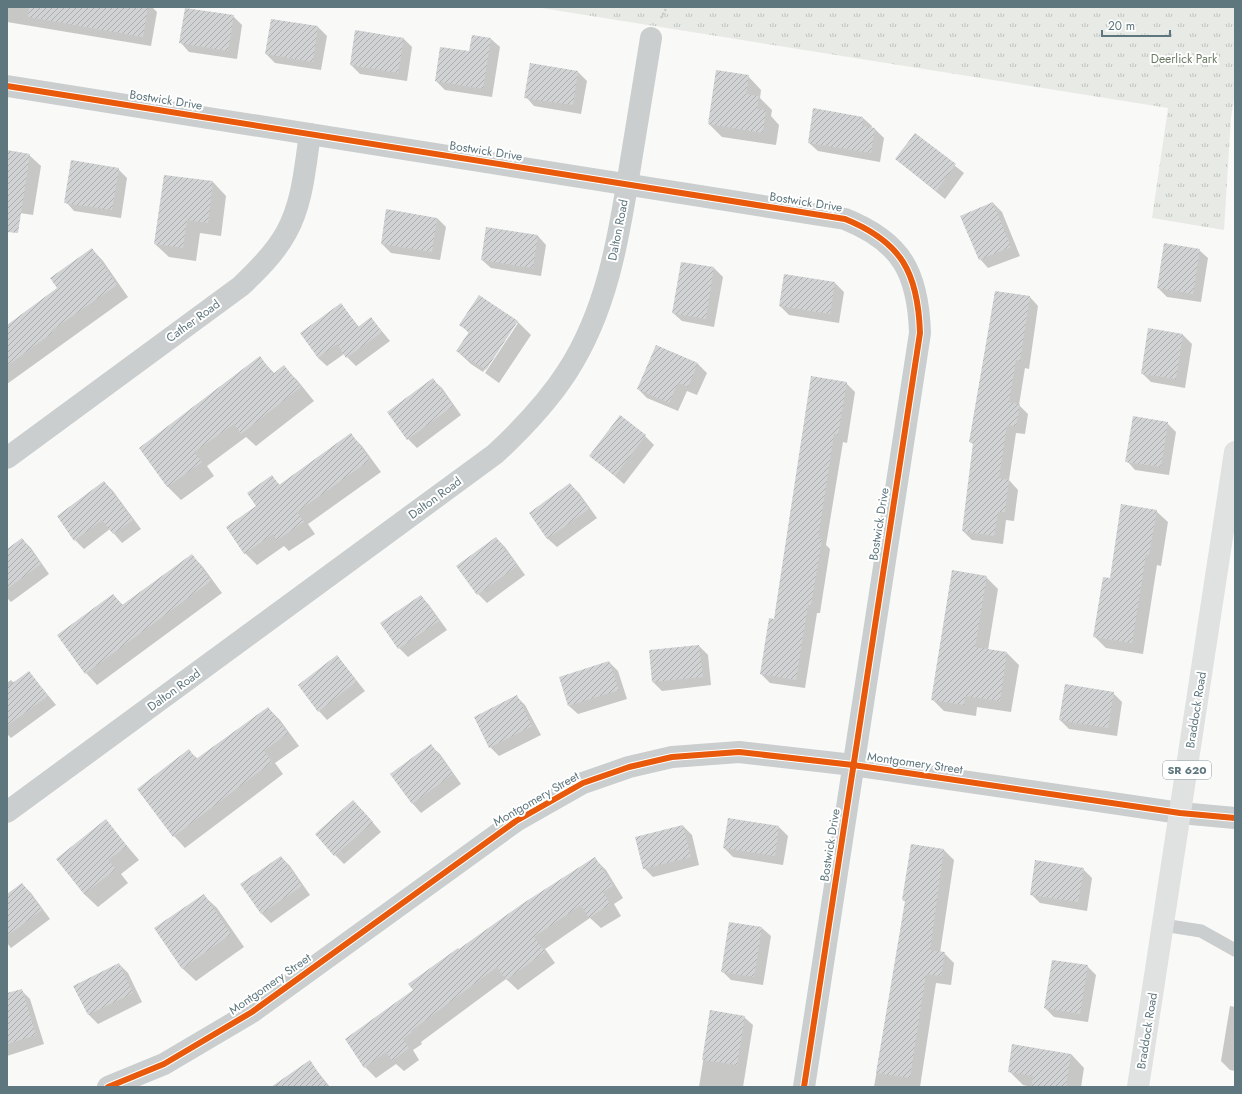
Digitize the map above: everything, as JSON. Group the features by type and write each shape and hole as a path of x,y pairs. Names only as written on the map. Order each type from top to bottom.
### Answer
{"main road":[{"name":"Braddock Road","path":"1138,1087 1235,452"}],"street":[{"name":"Dalton Road","path":"7,812 495,454 522,429 547,401 568,371 585,340 607,285 615,252 651,38"},
{"name":"Bostwick Drive","path":"7,86 845,219 867,228 887,242 901,258 911,277 919,305 920,333 804,1087"},
{"name":"Cather Road","path":"7,458 241,286 264,264 286,233 295,213 310,134"},
{"name":"Montgomery Street","path":"108,1087 164,1064 252,1012 516,821 583,784 629,767 672,757 719,752 738,752 853,765 1180,813 1235,818"}],"lane":[{"path":"1163,925 1201,931 1235,950"}],"green space":[{"name":"Deerlick Park","path":"535,7 1235,7 1235,92 1231,118 1224,230 1152,218 1168,108"}],"building":[{"path":"29,7 148,7 143,37 28,17"},
{"path":"185,8 234,15 228,51 179,43"},
{"path":"271,19 318,26 313,62 265,54"},
{"path":"355,30 404,38 398,73 350,65"},
{"path":"472,35 491,38 483,89 435,81 440,47 469,51"},
{"path":"530,63 578,71 573,105 524,98"},
{"path":"716,70 749,75 746,94 759,96 757,109 766,110 763,133 708,124"},
{"path":"813,108 863,117 862,126 875,128 871,153 808,143"},
{"path":"915,133 956,164 936,191 895,159"},
{"path":"7,150 30,154 18,233 7,232"},
{"path":"71,160 119,168 112,210 64,203"},
{"path":"164,175 213,181 208,223 187,220 183,248 154,244"},
{"path":"993,202 1011,247 979,260 960,216"},
{"path":"386,209 437,218 432,252 381,244"},
{"path":"486,227 538,235 533,268 481,260"},
{"path":"1164,243 1200,249 1193,294 1157,288"},
{"path":"92,248 117,285 51,331 52,333 7,366 7,325 57,288 50,278"},
{"path":"681,262 714,267 706,319 672,313"},
{"path":"784,274 835,282 830,314 779,306"},
{"path":"995,291 1030,296 1020,361 1016,360 1009,402 1020,404 1016,426 1007,425 999,478 1009,480 1005,512 998,512 994,536 962,531 973,443 969,442"},
{"path":"479,295 518,321 486,370 456,351 469,332 459,325"},
{"path":"341,303 358,327 371,317 382,332 346,358 337,344 318,358 300,333"},
{"path":"1148,328 1183,334 1176,379 1141,374"},
{"path":"656,345 698,363 688,387 678,383 669,403 637,389"},
{"path":"260,356 273,374 284,365 301,387 241,434 234,424 194,452 202,462 167,487 139,448"},
{"path":"811,376 847,382 838,435 834,434 818,539 822,539 811,605 808,605 796,680 760,674 769,618 774,619"},
{"path":"433,378 453,406 407,440 387,412"},
{"path":"620,415 646,435 615,476 589,456"},
{"path":"1133,416 1168,422 1161,467 1125,462"},
{"path":"351,433 370,460 297,512 304,522 277,540 273,534 244,554 226,527 256,506 247,493 272,475 279,485"},
{"path":"104,481 133,520 113,534 102,520 74,541 57,516"},
{"path":"570,483 589,509 547,539 529,513"},
{"path":"1121,504 1157,510 1149,555 1146,555 1132,643 1093,637 1103,577 1110,578"},
{"path":"496,537 517,566 477,595 456,566"},
{"path":"22,538 41,564 7,589 7,549"},
{"path":"192,554 211,581 85,674 57,635 113,594 122,605"},
{"path":"952,570 987,576 975,647 1007,652 1000,701 965,696 964,705 931,700"},
{"path":"421,595 439,621 398,649 380,623"},
{"path":"699,645 703,677 652,682 649,650"},
{"path":"337,655 357,681 318,712 298,685"},
{"path":"609,661 619,690 568,706 559,677"},
{"path":"29,671 48,696 7,726 7,687"},
{"path":"1065,684 1114,692 1108,728 1059,720"},
{"path":"517,695 532,726 489,748 474,717"},
{"path":"268,707 288,733 264,751 272,762 173,837 137,789 189,749 196,759"},
{"path":"431,744 453,774 412,804 390,774"},
{"path":"353,800 373,822 334,856 315,834"},
{"path":"728,818 779,826 775,856 723,848"},
{"path":"106,819 127,846 108,860 116,869 84,894 56,859"},
{"path":"683,825 691,857 643,869 635,837"},
{"path":"911,844 944,849 930,950 945,952 941,976 926,974 910,1078 876,1073 905,901 902,900"},
{"path":"281,856 302,886 261,914 240,884"},
{"path":"595,857 613,886 603,892 610,904 589,918 581,905 534,937 545,952 506,980 497,967 411,1031 412,1032 403,1039 409,1048 392,1061 386,1052 364,1068 345,1039 413,990 408,984 522,904"},
{"path":"1035,860 1084,868 1078,902 1030,895"},
{"path":"22,883 42,910 7,936 7,894"},
{"path":"204,894 231,934 182,969 154,928"},
{"path":"729,922 762,927 754,977 721,972"},
{"path":"1052,960 1088,965 1080,1014 1044,1008"},
{"path":"119,963 133,993 88,1015 73,986"},
{"path":"22,989 36,1035 7,1044 7,993"},
{"path":"710,1010 745,1016 737,1065 702,1060"},
{"path":"1012,1044 1071,1054 1066,1087 1031,1087 1033,1076 1008,1072"},
{"path":"310,1060 328,1087 271,1087"}],"cycle path":[{"path":"7,86 845,219 865,228 893,249 903,262 910,277 919,312 920,333 804,1087"},
{"path":"108,1087 164,1064 252,1012 516,821 583,783 629,767 672,757 739,752 853,765 1180,813 1235,818"}]}
